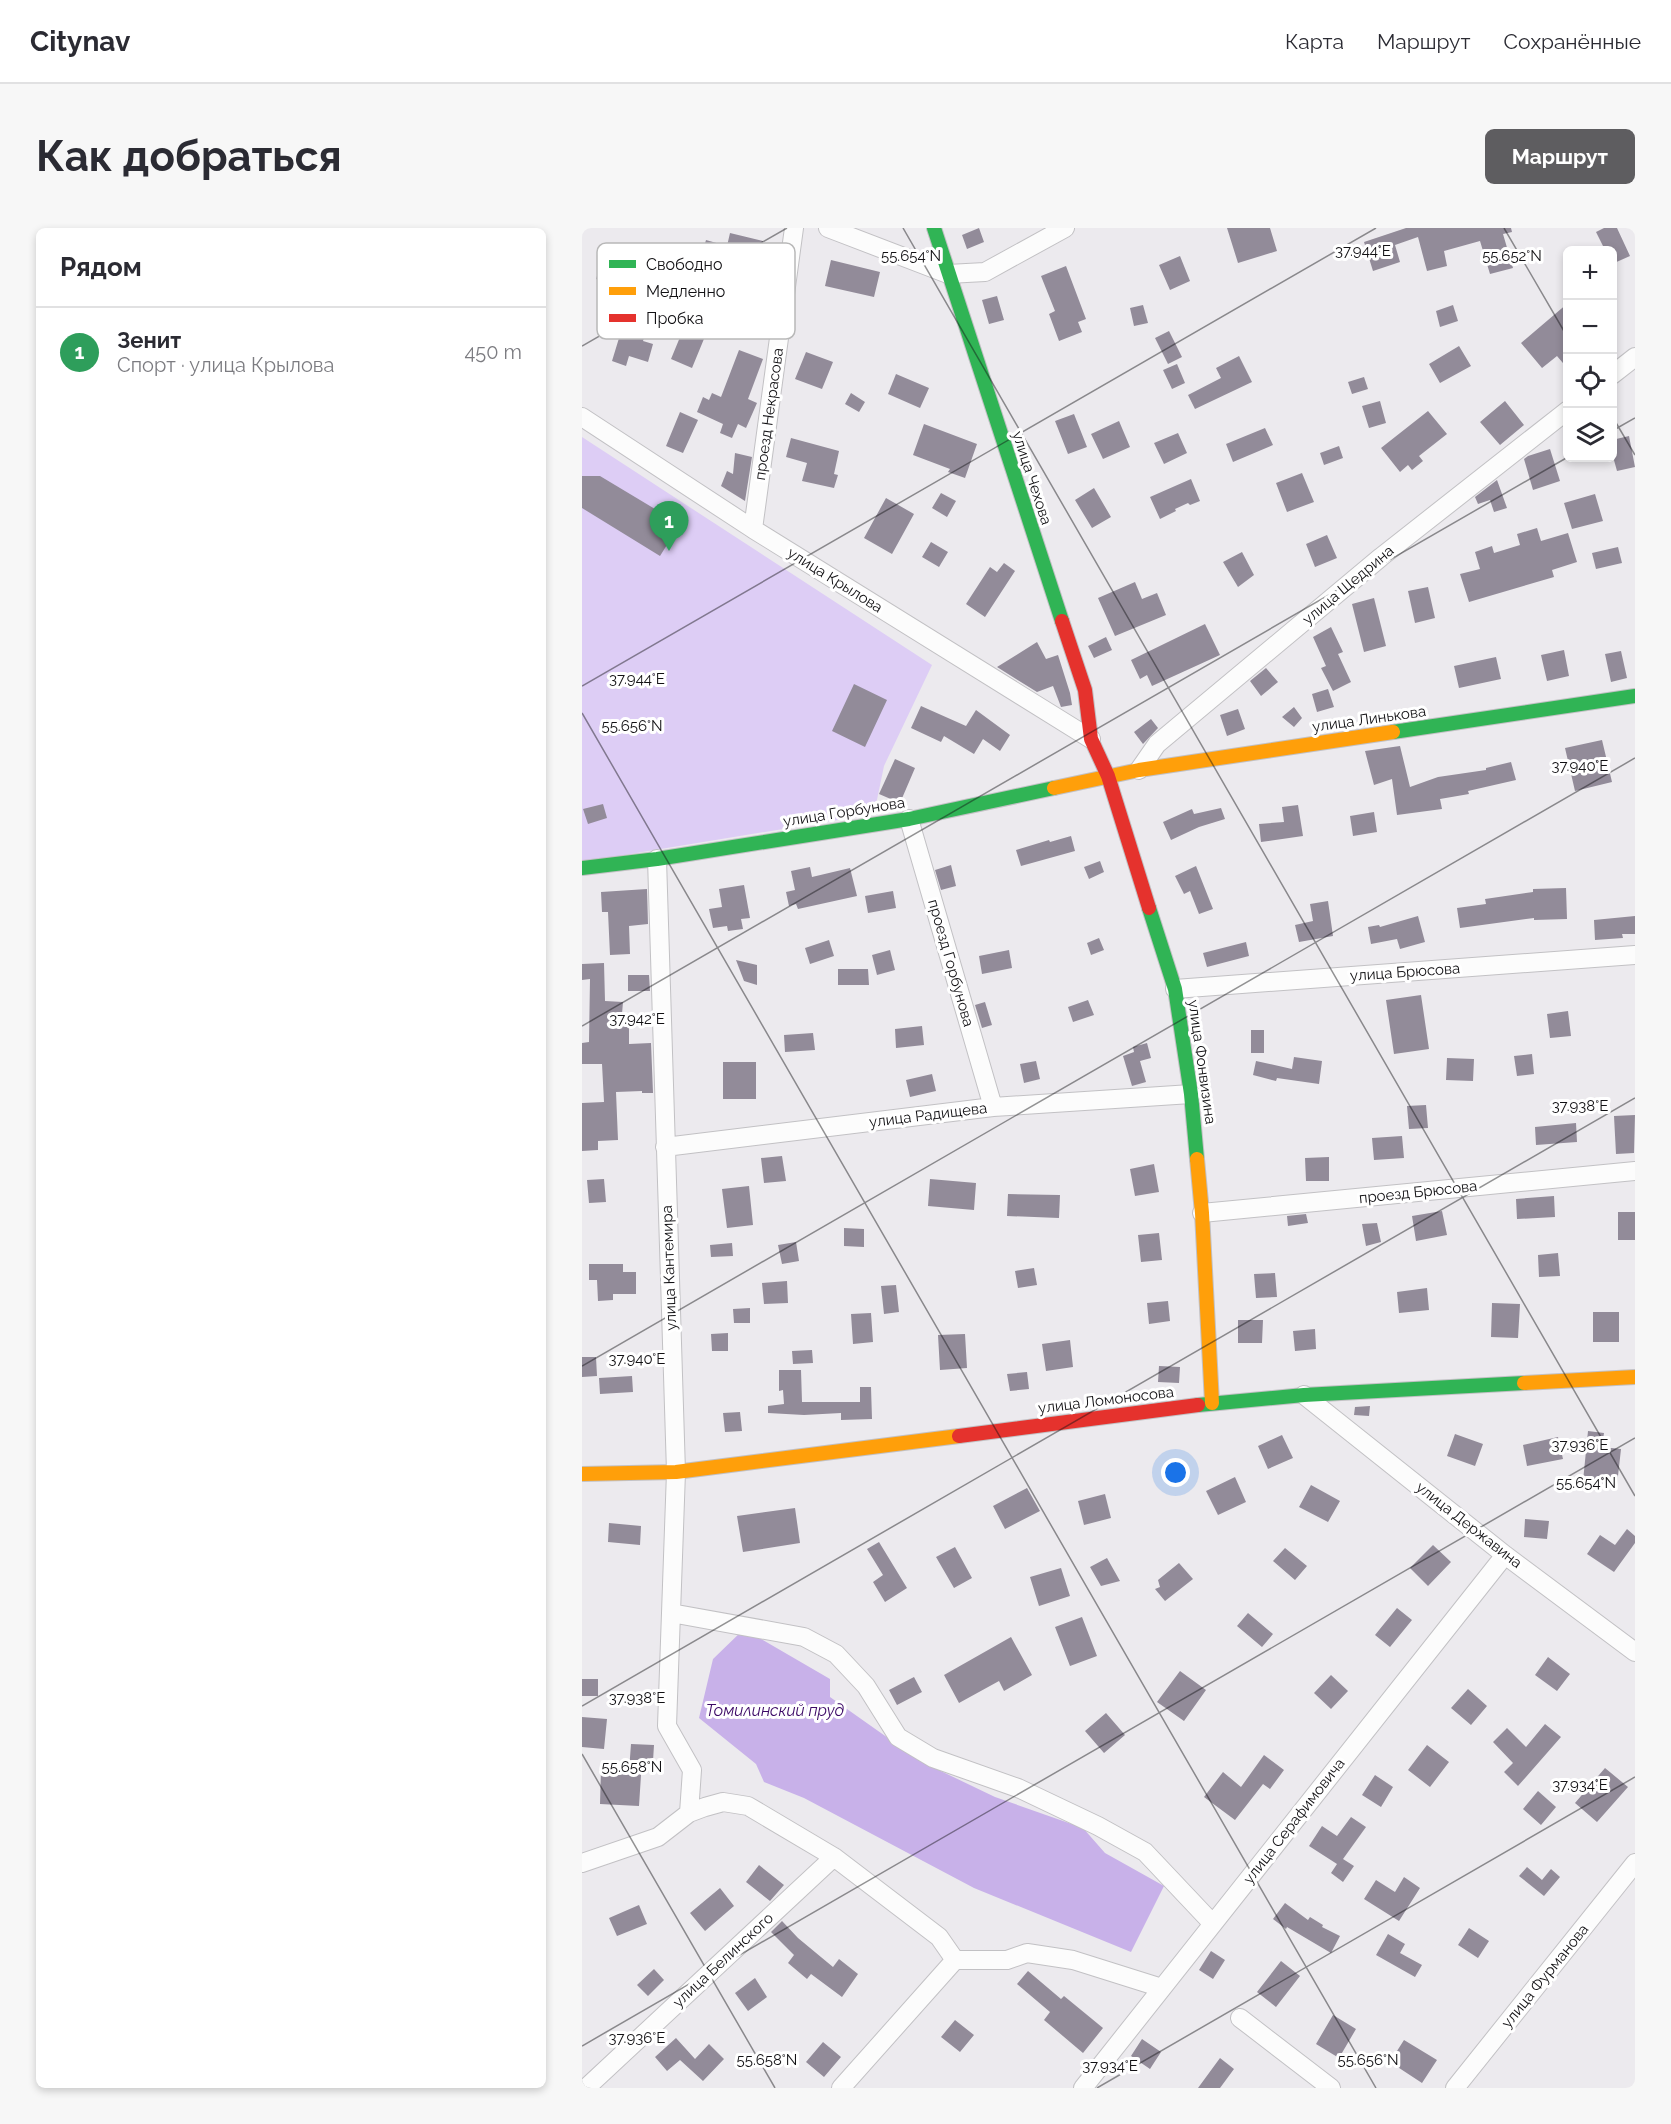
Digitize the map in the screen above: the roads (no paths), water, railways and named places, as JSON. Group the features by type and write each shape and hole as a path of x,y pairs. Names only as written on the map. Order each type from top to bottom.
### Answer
{"street":[{"name":"проезд Некрасова","path":"792,243 794,228"},
{"path":"828,228 948,274 985,272 1065,228"},
{"name":"улица Чехова","path":"934,228 1085,690 1091,740"},
{"name":"проезд Некрасова","path":"753,529 779,339"},
{"path":"1617,371 1635,357"},
{"name":"улица Щедрина","path":"1139,770 1157,744 1381,557 1563,414"},
{"name":"улица Крылова","path":"582,417 753,529 1091,740"},
{"name":"улица Линькова","path":"1108,776 1635,696"},
{"name":"улица Фонвизина","path":"1091,740 1108,776 1175,989 1191,1094 1202,1213 1212,1403"},
{"name":"улица Горбунова","path":"582,868 657,859 909,819 1108,776"},
{"name":"проезд Горбунова","path":"909,819 993,1107"},
{"name":"улица Кантемира","path":"657,859 676,1472 667,1726 692,1770 689,1814"},
{"name":"улица Брюсова","path":"1175,989 1635,955"},
{"name":"улица Радищева","path":"665,1147 993,1107 1191,1094"},
{"name":"проезд Брюсова","path":"1202,1213 1635,1171"},
{"name":"улица Ломоносова","path":"582,1474 676,1472 1212,1403 1305,1395 1635,1377"},
{"name":"улица Державина","path":"1305,1395 1505,1555 1635,1652"},
{"name":"улица Серафимовича","path":"1083,2088 1505,1555"},
{"path":"671,1613 804,1637 836,1654 866,1686 898,1737 933,1758 1018,1788 1098,1826 1145,1852 1213,1923"},
{"path":"582,1863 658,1837 689,1814 723,1802 748,1806 834,1857 939,1937 955,1960"},
{"name":"улица Белинского","path":"586,2088 834,1857"},
{"name":"улица Фурманова","path":"1455,2088 1635,1863"},
{"path":"841,2088 955,1960 1006,1960 1027,1953 1073,1960 1162,1988"},
{"path":"1240,2018 1331,2088"}],"water":[{"name":"Томилинский пруд","path":"744,1629 830,1679 830,1697 922,1762 995,1797 1083,1828 1105,1853 1164,1886 1131,1952 974,1888 804,1798 764,1782 756,1764 699,1718 713,1659"}],"place":[{"name":"Зенит","path":"669,551"}]}
